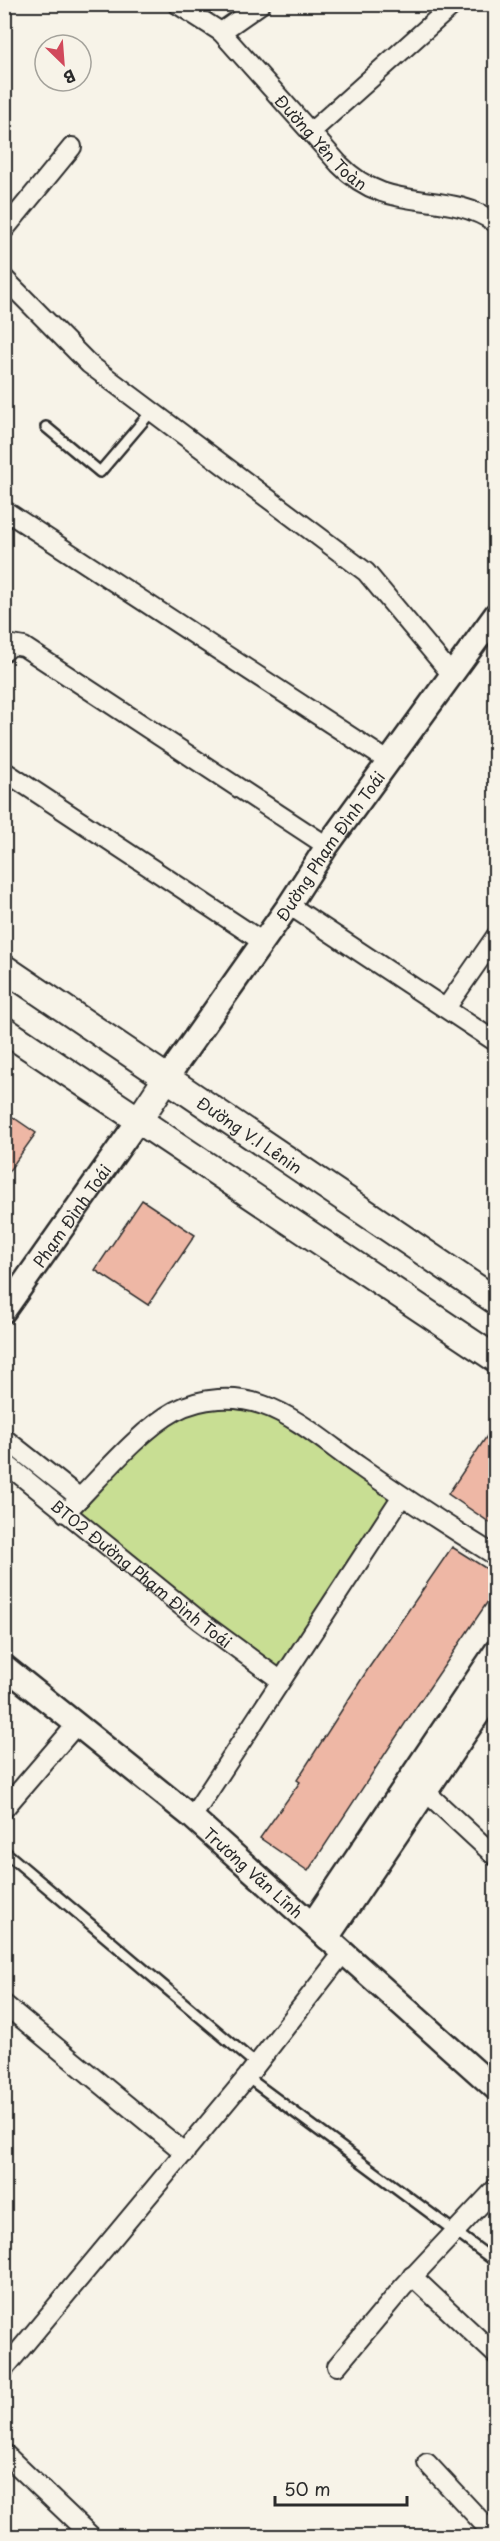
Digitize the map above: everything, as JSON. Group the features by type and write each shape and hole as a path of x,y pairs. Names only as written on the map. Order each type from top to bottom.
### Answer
{"main road":[{"name":"Đường V.I Lênin","path":"4,968 495,1301"},
{"path":"4,1030 495,1359"},
{"path":"138,1121 166,1079"}],"street":[{"name":"Đường Yên Toàn","path":"177,4 221,32 345,170 373,190 402,199 465,207 495,223"},
{"path":"221,32 261,4"},
{"path":"312,131 454,4"},
{"path":"4,230 72,147"},
{"path":"4,278 89,364 361,568 383,590 452,675"},
{"path":"4,510 388,761"},
{"name":"Đường Phạm Đình Toái","path":"166,1079 290,905 327,846 495,614"},
{"path":"4,652 16,644 24,647 327,846"},
{"path":"4,771 263,942"},
{"path":"290,905 495,1042"},
{"path":"446,1008 495,936"},
{"name":"Phạm Đình Toái","path":"4,1311 138,1121"},
{"path":"65,1513 143,1435 164,1418 191,1404 222,1399 251,1401 285,1415 402,1496 495,1556"},
{"name":"BT02 Đường Phạm Đình Toái","path":"4,1437 80,1498"},
{"name":"BT02 Đường Phạm Đình Toái","path":"4,1462 200,1621 280,1680"},
{"path":"192,1817 402,1496"},
{"path":"4,2369 252,2071 495,1651"},
{"name":"Trương Văn Lĩnh","path":"4,1666 192,1817 495,2089"},
{"path":"328,1938 495,1688"},
{"path":"4,1809 76,1725"},
{"path":"426,1792 495,1857"},
{"path":"4,2004 185,2153"},
{"path":"337,2366 412,2276 495,2188"},
{"path":"412,2276 495,2355"},
{"path":"4,2453 91,2536"},
{"path":"427,2463 495,2536"}],"lane":[{"path":"46,427 100,472 151,412"},
{"path":"4,1851 252,2071 495,2262"}],"green space":[{"path":"251,1401 402,1496 280,1680 65,1513 164,1418"}],"building":[{"path":"4,1111 36,1133 4,1178"},
{"path":"142,1200 195,1235 148,1305 95,1270"},
{"path":"495,1424 495,1526 448,1494"},
{"path":"452,1547 495,1574 495,1591 308,1871 260,1838 300,1782 297,1780 368,1669"}]}
